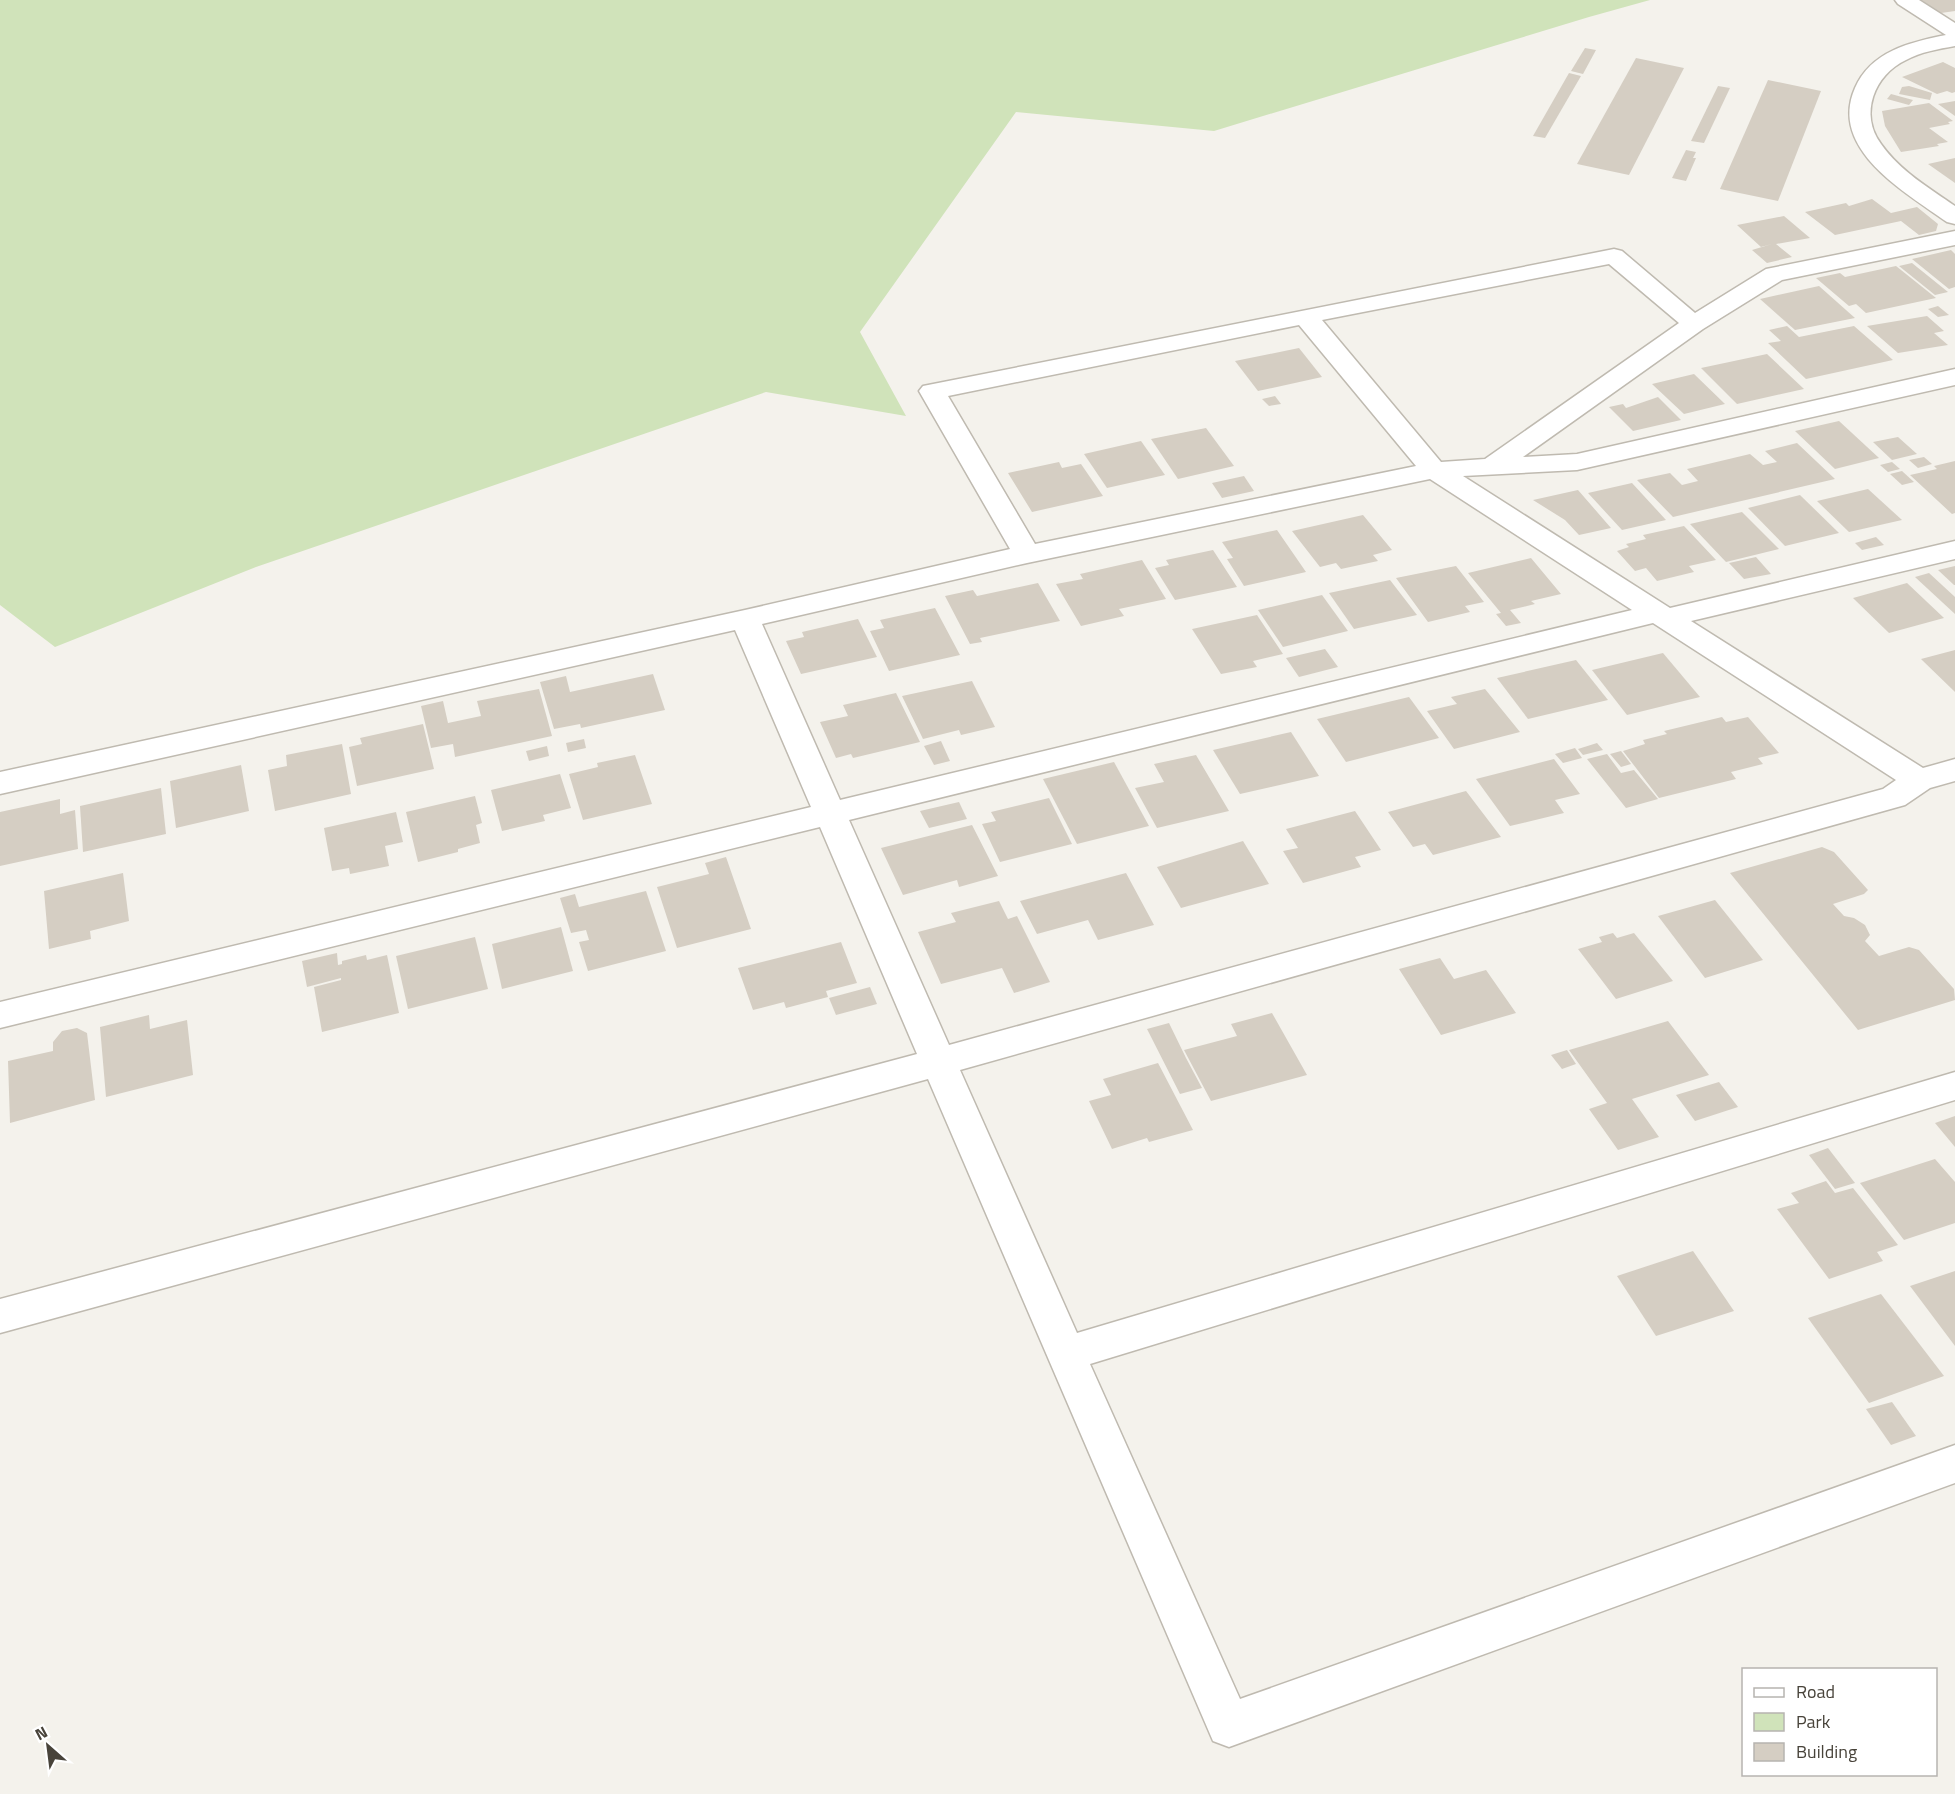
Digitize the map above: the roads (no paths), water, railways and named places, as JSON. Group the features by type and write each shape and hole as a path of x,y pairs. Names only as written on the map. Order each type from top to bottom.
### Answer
{"street":[{"path":"1905,0 1955,32"},
{"path":"1955,40 1915,48 1883,63 1866,83 1857,112 1865,138 1884,163 1955,217"},
{"path":"1490,468 1694,324 1774,274 1955,238"},
{"path":"1028,554 932,391 1614,256 1694,324"},
{"path":"1305,316 1434,470 1919,780"},
{"path":"0,783 745,619 1028,554 1434,470 1576,462 1955,377"},
{"path":"0,1015 829,813 1661,615 1955,550"},
{"path":"745,619 1229,1725 1955,1464"},
{"path":"0,1316 938,1062 1894,797 1919,780 1955,770"},
{"path":"1066,1354 1955,1086"}]}
